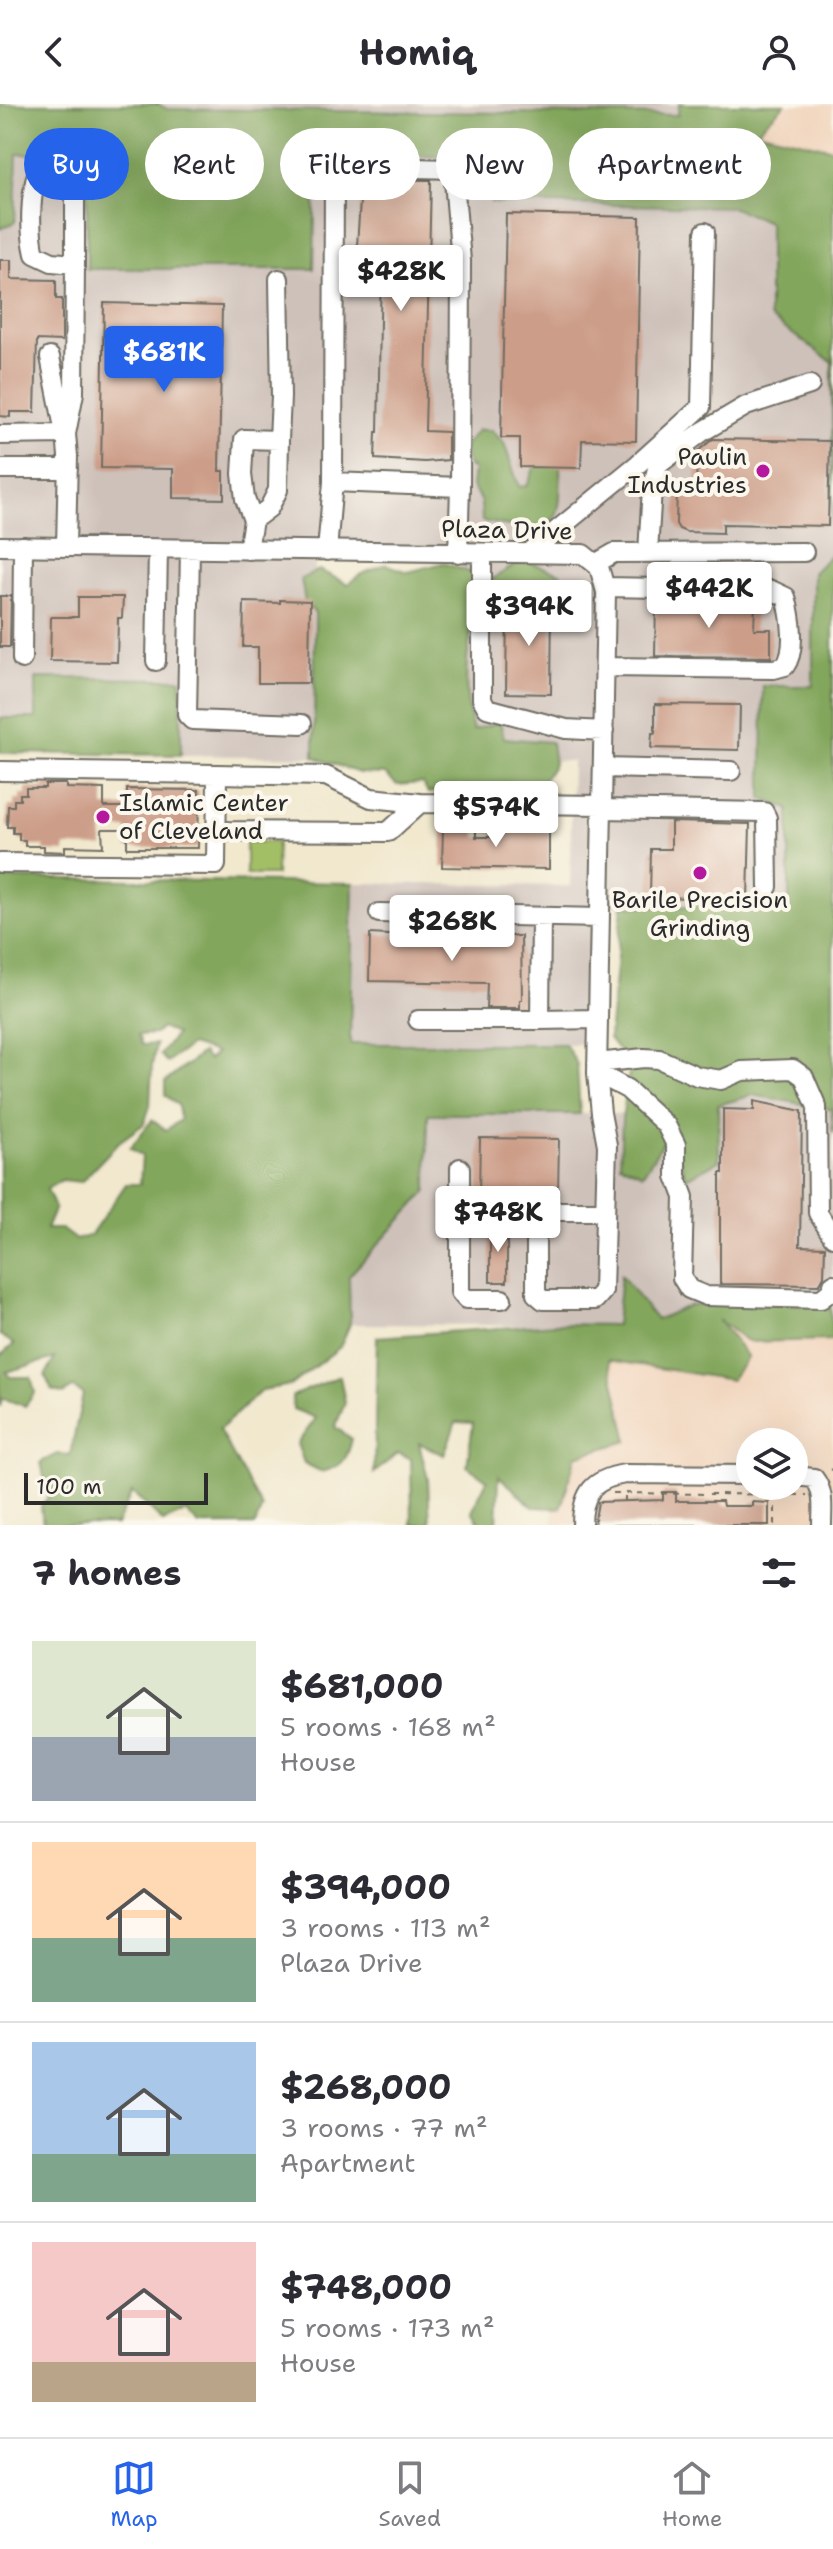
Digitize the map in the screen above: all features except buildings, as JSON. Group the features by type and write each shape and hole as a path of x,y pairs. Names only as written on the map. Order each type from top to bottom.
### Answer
{"street":[{"path":"66,434 74,393 75,264 75,171 60,163 38,170 33,187 33,245 35,254 52,262 75,264"},
{"path":"327,551 333,482 334,166 453,169 461,261 458,553"},
{"path":"529,553 638,464 701,407 705,232"},
{"path":"253,520 269,508 278,490 281,397 279,279"},
{"path":"50,357 66,434 66,547"},
{"path":"648,552 652,488 658,465 702,432 746,406 810,385"},
{"path":"0,435 66,434"},
{"path":"248,550 253,520 245,499 242,474 244,439 279,440"},
{"path":"0,469 68,469"},
{"path":"333,482 460,487"},
{"name":"Plaza Drive","path":"0,546 583,554 599,567 605,587 605,667 597,1068 607,1145 603,1291 595,1300 543,1300 536,1294 536,1211"},
{"path":"22,659 23,546"},
{"path":"156,661 158,549"},
{"path":"190,549 187,715 192,720 302,724"},
{"path":"595,564 614,553 804,552"},
{"path":"482,554 482,699 487,708 566,729 604,731"},
{"path":"605,587 771,590 786,597 790,611 791,658 785,666 774,669 605,667"},
{"path":"603,768 731,771"},
{"path":"0,771 326,776 371,798 420,803 764,812 767,818 768,887"},
{"path":"0,863 216,865 217,774"},
{"path":"217,831 388,832 420,803"},
{"path":"379,913 600,918"},
{"path":"540,1020 541,917"},
{"path":"418,1020 598,1019"},
{"path":"597,1068 644,1058 659,1059 697,1076 721,1080 742,1071 793,1069 804,1077 817,1107 818,1213 833,1237"},
{"path":"597,1068 627,1089 666,1125 676,1145 676,1176 684,1197 682,1278 689,1289 706,1296 821,1299 831,1291 833,1284"},
{"path":"460,1168 460,1292 466,1299 502,1299"},
{"path":"460,1211 605,1211"},
{"path":"582,1525 582,1508 590,1489 613,1476 625,1474 736,1484"},
{"path":"808,1477 814,1478 818,1483 822,1495 822,1525"}],"path":[{"path":"612,1493 736,1486"},
{"path":"625,1493 625,1502"},
{"path":"808,1495 814,1495"},
{"path":"775,1500 775,1525"}],"shaded area":[{"path":"158,104 679,104 679,115 167,109"},
{"path":"722,104 833,104 833,151 771,150 771,128 722,128"},
{"path":"16,154 24,154 24,200 87,200 87,268 224,200 264,200 264,180 280,172 280,200 420,200 420,156 436,156 436,200 731,207 769,222 769,317 832,361 832,553 813,573 813,687 763,687 789,809 789,907 595,905 594,1044 349,1044 353,883 570,886 572,761 460,759 460,562 315,559 314,757 181,755 181,680 36,678 36,719 0,718 0,229 15,222"},
{"path":"833,1039 833,1327 350,1324 349,1276 427,1191 428,1113 668,1114"},
{"path":"556,1324 833,1327 833,1525 553,1525"}],"green space":[{"path":"0,104 158,104 167,109 678,115 679,104 785,104 760,128 569,128 569,200 771,200 771,134 833,149 833,1134 831,1109 753,1095 718,1105 719,1161 686,1178 671,1130 643,1174 620,1164 622,1120 630,1065 609,1038 622,906 789,907 789,809 762,799 763,686 813,686 813,573 832,553 832,362 769,317 769,222 731,207 491,203 491,200 553,200 553,128 436,128 436,156 420,156 420,128 280,128 280,200 315,200 314,269 87,269 87,200 129,200 129,128 24,128 24,154 17,154 15,222 0,229"},
{"path":"478,430 491,430 504,443 519,487 527,486 536,464 560,464 558,510 546,525 525,528 482,521 481,501 472,486 474,470 468,465 464,446"},
{"path":"523,560 560,573 571,605 545,612 536,596 489,598 489,581"},
{"path":"443,563 470,572 480,589 469,642 466,677 473,730 500,722 504,738 551,742 554,764 536,792 516,794 502,787 478,796 463,788 428,793 422,783 397,785 385,774 359,773 314,757 315,613 305,602 301,579 319,570 348,584 359,575 386,564 408,572"},
{"path":"36,678 181,679 181,755 0,753 0,718 36,718"},
{"path":"246,842 277,842 276,875 246,875"},
{"path":"0,878 353,883 350,1044 565,1044 577,1064 580,1114 428,1114 427,1191 349,1276 350,1324 340,1347 291,1385 262,1390 219,1430 262,1508 255,1525 199,1525 186,1512 163,1522 132,1492 116,1525 43,1525 41,1506 48,1497 41,1462 57,1454 70,1455 83,1394 73,1388 63,1394 52,1390 45,1376 55,1358 6,1372 10,1377 31,1377 35,1393 25,1406 2,1398 0,1407 0,1356 14,1344 0,1335","holes":["161,1028 176,1034 160,1055 167,1062 191,1045 216,1053 208,1060 202,1053 165,1082 165,1095 178,1105 180,1120 166,1130 152,1120 130,1148 142,1156 140,1184 126,1184 91,1235 76,1240 61,1229 46,1229 55,1208 47,1189 62,1180 81,1182 119,1142 144,1124 150,1106 156,1044 142,1045 138,1035 155,1034"]},
{"path":"621,1275 656,1320 690,1305 830,1305 833,1340 748,1342 718,1320 748,1357 731,1380 609,1360 628,1441 576,1456 561,1508 533,1507 499,1476 497,1525 481,1525 472,1511 487,1480 467,1466 473,1423 456,1422 444,1455 419,1443 428,1479 430,1525 412,1525 411,1459 398,1453 374,1473 377,1337 556,1324 616,1325"},
{"path":"340,1376 345,1403 335,1427 352,1439 343,1461 322,1472 304,1463 297,1444 316,1418 293,1409 292,1396"}],"place":[{"name":"Paulin Industries","path":"763,471"},
{"name":"Islamic Center of Cleveland","path":"103,817"},
{"name":"Barile Precision Grinding","path":"700,873"}]}
